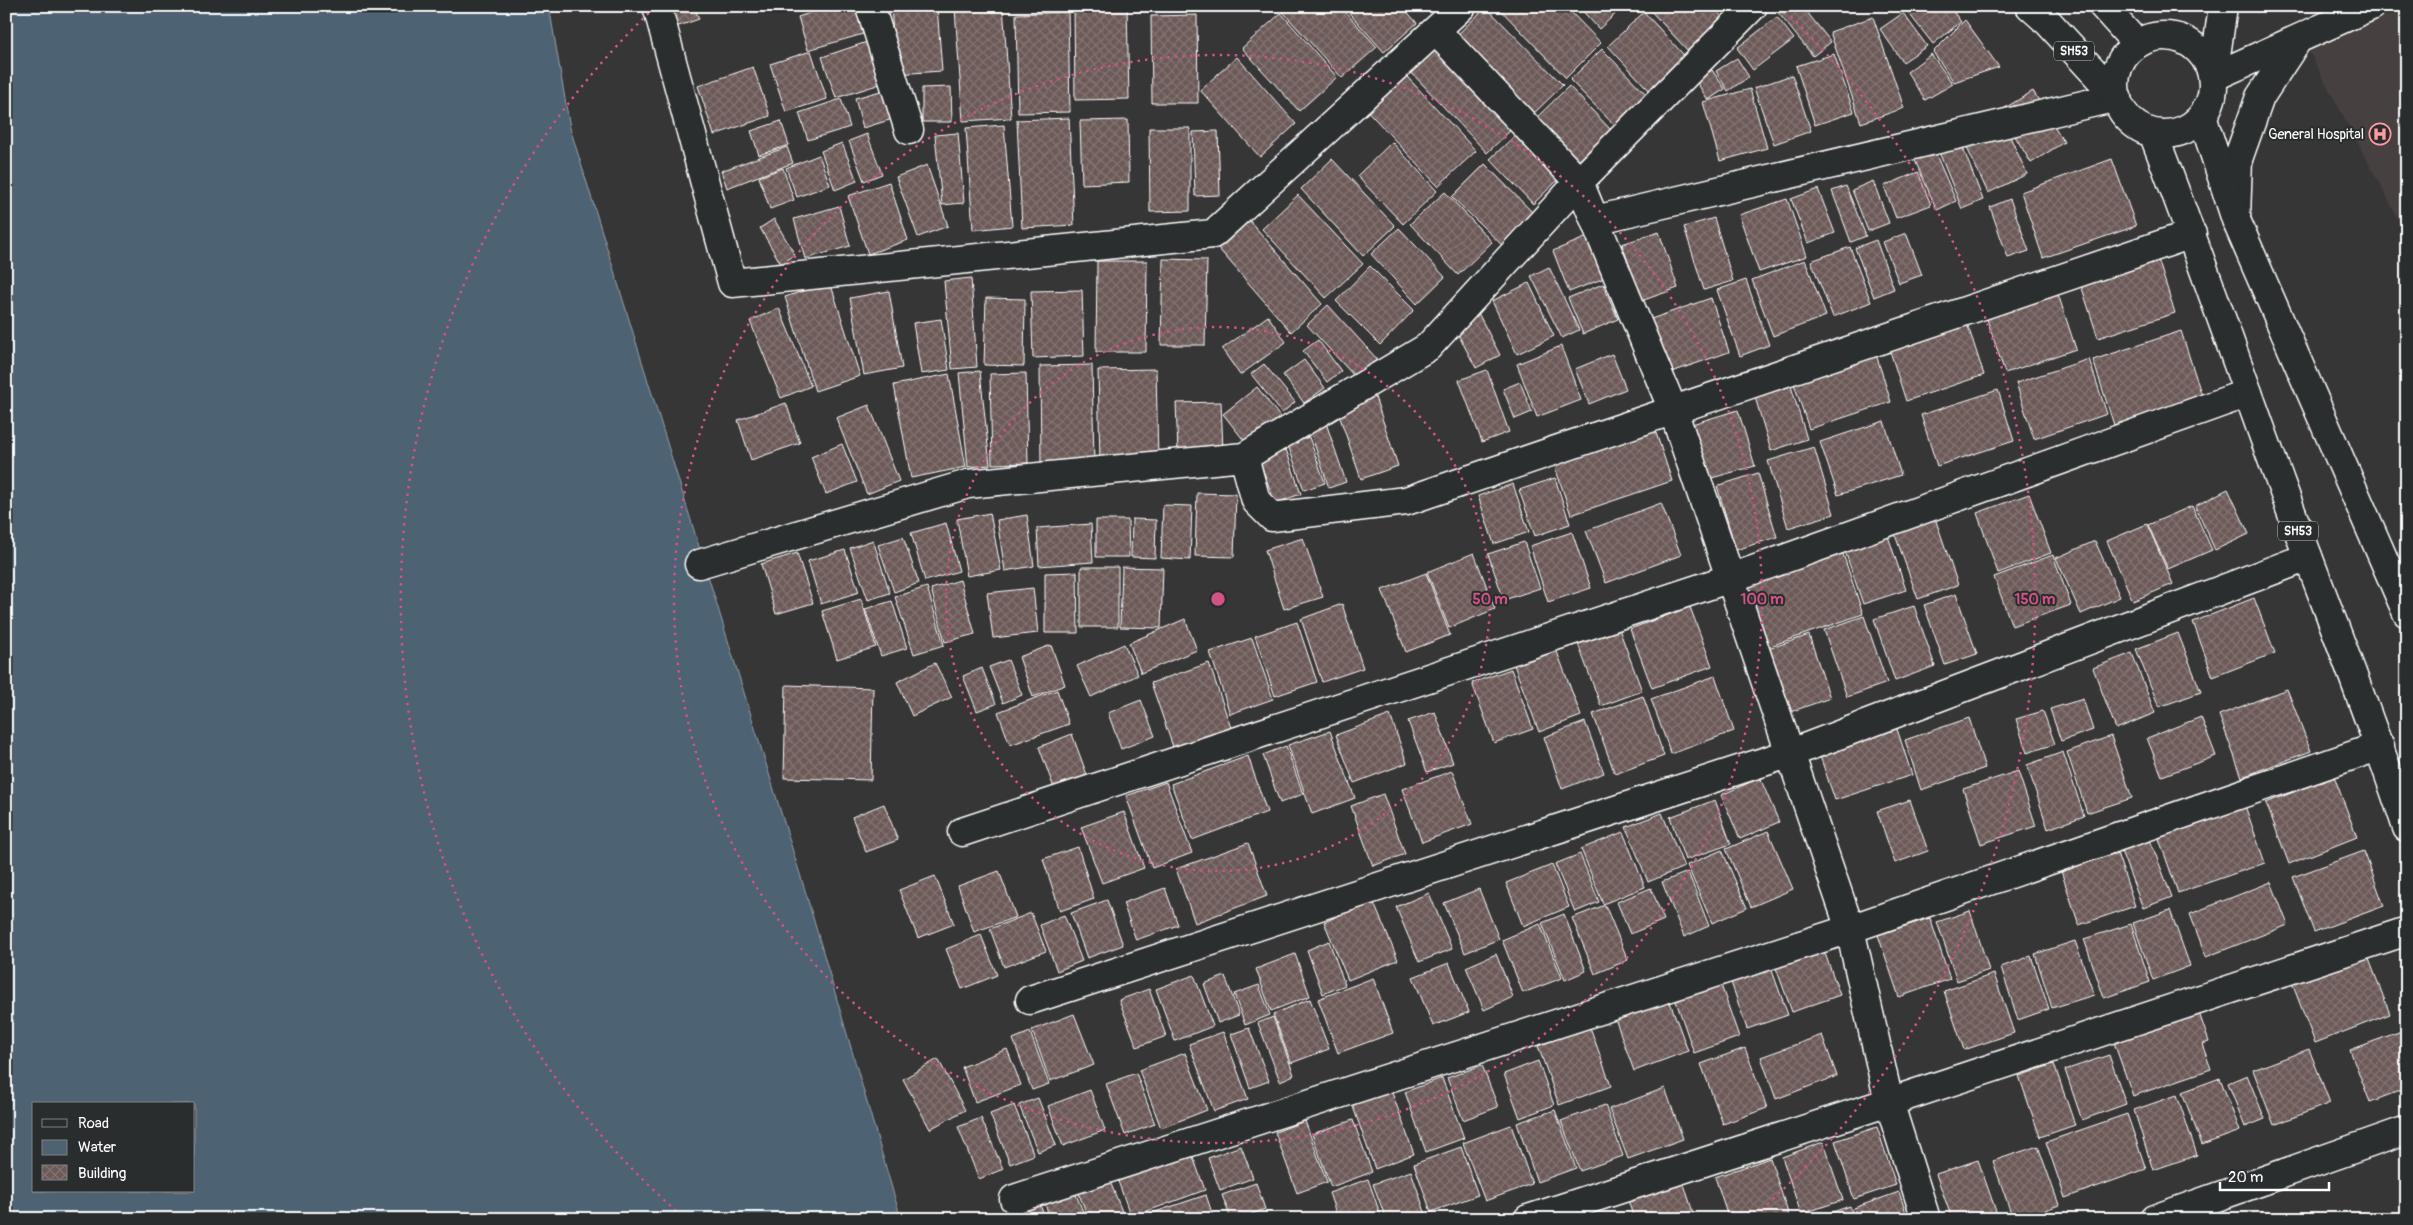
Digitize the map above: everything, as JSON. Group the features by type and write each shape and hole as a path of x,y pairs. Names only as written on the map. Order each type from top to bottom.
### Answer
{"street":[{"path":"657,6 732,283 1213,234 1462,6"},
{"path":"870,6 908,130"},
{"path":"699,564 968,484 1244,458 1428,347 1579,182 1753,6"},
{"path":"2103,6 2137,44"},
{"path":"2213,77 2208,62 2198,49 2184,40 2168,35 2152,37 2137,44 2125,55 2118,70 2115,86 2117,97 2126,116 2138,127 2153,133 2168,134 2184,130 2198,122 2208,109 2213,93 2213,77 2223,6"},
{"path":"2213,77 2363,8"},
{"name":"SH53","path":"2043,12 2117,97"},
{"path":"1436,31 1579,182 1595,220 1673,410 1850,929 1890,1102 1926,1219"},
{"path":"2236,220 2238,159 2260,97 2298,39"},
{"path":"1595,220 2117,97"},
{"path":"2202,116 2236,220 2407,613"},
{"name":"SH53","path":"2153,133 2192,234 2308,557 2380,746 2407,828"},
{"path":"1244,458 1256,501 1272,516 1406,501 2192,234"},
{"path":"962,832 1731,578 2248,394"},
{"path":"1030,1000 1791,754 2308,557"},
{"path":"1014,1200 1850,929 2380,746"},
{"path":"1528,1219 1890,1102 2407,931"},
{"path":"2154,1219 2407,1130"}],"shaded area":[{"name":"General Hospital","path":"2346,6 2407,6 2407,235 2299,33"}],"water":[{"path":"6,6 549,6 570,128 807,897 901,1219 6,1219"}],"building":[{"path":"662,6 694,6 699,19 670,29"},
{"path":"830,6 854,6 863,34 808,50 798,17"},
{"path":"937,6 942,71 896,74 891,7"},
{"path":"1003,6 1011,118 963,121 955,9"},
{"path":"1074,6 1127,6 1129,99 1075,100"},
{"path":"1289,6 1340,6 1377,47 1342,78 1283,12"},
{"path":"1343,6 1402,6 1417,23 1384,52"},
{"path":"1497,6 1565,6 1601,43 1566,78"},
{"path":"1578,6 1624,6 1599,29"},
{"path":"1712,6 1724,19 1689,52 1647,7"},
{"path":"1719,6 1748,6 1733,21"},
{"path":"1781,6 1802,6 1831,42 1813,56 1776,10"},
{"path":"1913,6 1949,6 1961,22 1933,44 1907,11"},
{"path":"1486,7 1563,85 1526,121 1450,42"},
{"path":"1068,12 1070,112 1018,113 1016,14"},
{"path":"1644,12 1694,66 1658,100 1608,46"},
{"path":"1281,13 1337,77 1299,111 1242,48"},
{"path":"1903,13 1927,46 1903,62 1880,29"},
{"path":"1197,15 1198,103 1152,103 1151,16"},
{"path":"1777,17 1794,39 1753,70 1737,48"},
{"path":"1873,17 1904,108 1861,123 1830,32"},
{"path":"1965,20 1999,67 1954,82 1933,52"},
{"path":"879,38 893,80 836,98 822,57"},
{"path":"1440,39 1518,123 1487,153 1408,69"},
{"path":"1602,49 1653,101 1621,132 1570,80"},
{"path":"811,51 827,99 786,112 770,64"},
{"path":"1834,54 1854,112 1815,125 1796,66"},
{"path":"1931,54 1953,84 1925,100 1907,72"},
{"path":"1237,57 1296,124 1260,157 1200,90"},
{"path":"1737,58 1749,77 1728,91 1716,71"},
{"path":"753,67 770,116 714,135 698,86"},
{"path":"1398,67 1476,151 1438,186 1360,103"},
{"path":"1712,70 1725,89 1708,100 1696,81"},
{"path":"1792,75 1811,131 1774,144 1754,88"},
{"path":"1569,86 1612,131 1573,169 1530,124"},
{"path":"951,87 952,122 922,122 922,88"},
{"path":"888,89 896,118 863,128 855,98"},
{"path":"1750,89 1767,148 1720,161 1703,102"},
{"path":"2033,91 2064,142 2031,163 2000,111"},
{"path":"841,99 850,127 808,140 799,113"},
{"path":"1069,118 1074,225 1022,228 1017,120"},
{"path":"2002,119 2027,174 1988,193 1962,137"},
{"path":"1128,120 1129,182 1082,184 1080,121"},
{"path":"781,121 789,145 759,155 751,131"},
{"path":"1004,125 1012,226 973,230 966,128"},
{"path":"1149,128 1190,128 1190,211 1150,212"},
{"path":"1521,130 1564,174 1533,204 1490,159"},
{"path":"1218,131 1220,195 1195,196 1193,132"},
{"path":"958,133 964,203 942,205 935,135"},
{"path":"867,134 882,174 864,181 849,141"},
{"path":"1959,138 1983,200 1962,209 1937,147"},
{"path":"1392,142 1437,191 1403,224 1357,176"},
{"path":"842,143 857,181 835,190 821,151"},
{"path":"787,147 793,163 727,188 721,171"},
{"path":"1933,148 1956,201 1937,210 1913,156"},
{"path":"819,155 830,185 797,197 786,168"},
{"path":"1332,159 1395,226 1363,256 1301,189"},
{"path":"2112,159 2136,226 2043,258 2021,192"},
{"path":"1485,164 1535,215 1504,247 1452,197"},
{"path":"927,165 948,226 918,237 896,177"},
{"path":"783,168 794,200 770,209 759,177"},
{"path":"1918,172 1931,205 1896,218 1884,186"},
{"path":"1873,181 1889,223 1868,231 1852,190"},
{"path":"889,182 908,240 868,254 848,196"},
{"path":"1846,186 1866,236 1851,242 1832,191"},
{"path":"1818,189 1835,233 1808,243 1791,199"},
{"path":"1445,192 1492,242 1458,275 1410,224"},
{"path":"1298,195 1363,264 1326,298 1262,229"},
{"path":"1787,199 1807,256 1759,272 1739,215"},
{"path":"2010,199 2029,251 2008,258 1990,207"},
{"path":"839,206 850,246 805,259 794,219"},
{"path":"1714,218 1733,281 1704,290 1684,227"},
{"path":"774,219 795,255 781,264 760,228"},
{"path":"1249,220 1322,304 1291,332 1218,248"},
{"path":"1399,228 1445,277 1417,304 1371,254"},
{"path":"1659,232 1678,288 1641,301 1622,244"},
{"path":"1906,233 1922,275 1899,283 1883,242"},
{"path":"1590,236 1607,277 1569,292 1553,251"},
{"path":"1876,240 1894,289 1874,297 1855,248"},
{"path":"1850,247 1871,302 1833,317 1811,261"},
{"path":"1163,259 1207,260 1205,345 1161,345"},
{"path":"2158,259 2175,313 2098,338 2081,285"},
{"path":"1805,260 1826,316 1773,336 1752,280"},
{"path":"1097,261 1147,261 1146,352 1096,352"},
{"path":"1370,266 1414,310 1380,345 1336,301"},
{"path":"1549,267 1579,330 1562,338 1531,276"},
{"path":"971,278 977,367 952,369 944,281"},
{"path":"1746,280 1769,345 1740,356 1717,290"},
{"path":"830,282 860,376 815,391 785,297"},
{"path":"1529,283 1554,336 1517,354 1492,301"},
{"path":"1603,284 1618,319 1583,334 1568,298"},
{"path":"2056,288 2076,349 2005,373 1985,313"},
{"path":"1082,290 1084,356 1033,358 1031,291"},
{"path":"889,291 902,368 864,375 850,298"},
{"path":"986,298 1025,299 1024,366 984,365"},
{"path":"1711,298 1729,352 1669,373 1651,319"},
{"path":"1328,305 1377,359 1356,378 1307,325"},
{"path":"779,308 811,386 781,398 750,321"},
{"path":"1476,309 1500,355 1476,368 1452,323"},
{"path":"1268,316 1286,342 1240,375 1222,349"},
{"path":"941,319 949,370 921,374 913,323"},
{"path":"1967,323 1984,375 1906,401 1889,348"},
{"path":"2181,331 2202,396 2114,425 2093,360"},
{"path":"1318,340 1341,371 1327,382 1303,351"},
{"path":"1561,346 1581,400 1537,417 1517,364"},
{"path":"1875,351 1891,402 1809,429 1792,378"},
{"path":"1612,354 1626,389 1589,404 1575,369"},
{"path":"2089,359 2107,414 2034,439 2016,383"},
{"path":"1304,360 1325,388 1304,403 1283,375"},
{"path":"1264,364 1295,402 1282,413 1251,374"},
{"path":"1092,365 1094,463 1041,464 1040,366"},
{"path":"1156,369 1158,461 1100,463 1098,370"},
{"path":"1487,370 1509,432 1482,442 1459,380"},
{"path":"980,371 990,465 968,467 959,373"},
{"path":"1026,373 1028,463 992,464 990,374"},
{"path":"949,374 966,467 911,478 894,385"},
{"path":"1520,382 1532,412 1515,419 1503,389"},
{"path":"1791,386 1807,439 1771,451 1755,397"},
{"path":"1257,387 1280,417 1246,443 1223,414"},
{"path":"1998,390 2014,441 1937,466 1921,415"},
{"path":"1375,397 1398,466 1361,479 1337,409"},
{"path":"1221,402 1223,451 1178,453 1176,403"},
{"path":"786,403 800,443 751,460 738,420"},
{"path":"869,405 899,481 867,494 836,418"},
{"path":"1738,410 1755,466 1708,479 1692,424"},
{"path":"1884,421 1901,475 1838,495 1820,442"},
{"path":"1326,423 1346,482 1329,488 1309,428"},
{"path":"1655,430 1672,481 1571,515 1554,464"},
{"path":"1309,437 1325,483 1304,490 1288,445"},
{"path":"842,444 857,482 826,494 811,457"},
{"path":"1814,447 1834,514 1788,528 1768,461"},
{"path":"1286,449 1301,494 1275,503 1259,459"},
{"path":"1758,473 1777,537 1736,550 1717,486"},
{"path":"1555,478 1570,524 1535,536 1519,490"},
{"path":"1513,484 1529,532 1494,544 1478,496"},
{"path":"2228,489 2249,534 2215,550 2195,506"},
{"path":"1197,493 1236,494 1234,557 1195,556"},
{"path":"2029,494 2051,553 1998,573 1977,513"},
{"path":"1661,503 1681,555 1606,583 1586,531"},
{"path":"1163,505 1192,506 1190,560 1161,558"},
{"path":"2192,506 2212,550 2168,569 2148,525"},
{"path":"990,513 1001,570 967,576 957,519"},
{"path":"1027,515 1034,566 1005,571 997,520"},
{"path":"1935,518 1958,585 1918,599 1894,532"},
{"path":"1132,519 1156,520 1155,558 1131,557"},
{"path":"1096,520 1128,520 1129,557 1096,557"},
{"path":"946,523 959,571 925,581 911,533"},
{"path":"1091,524 1093,562 1039,566 1037,528"},
{"path":"2147,524 2173,584 2133,601 2107,541"},
{"path":"1572,532 1591,588 1548,602 1530,546"},
{"path":"1888,536 1906,590 1863,604 1845,551"},
{"path":"903,537 919,583 894,592 878,545"},
{"path":"1303,538 1323,597 1284,609 1265,550"},
{"path":"873,540 890,593 868,600 850,548"},
{"path":"2095,541 2120,597 2081,614 2056,558"},
{"path":"1524,542 1540,588 1504,600 1488,554"},
{"path":"845,550 859,592 821,604 808,561"},
{"path":"797,553 813,603 776,614 761,564"},
{"path":"1474,553 1495,609 1449,628 1427,572"},
{"path":"1843,554 1863,614 1765,648 1744,588"},
{"path":"2053,555 2071,605 2012,626 1994,577"},
{"path":"1081,567 1118,567 1118,627 1081,627"},
{"path":"1122,567 1163,568 1161,628 1120,627"},
{"path":"1077,572 1078,633 1045,633 1045,573"},
{"path":"1426,573 1450,635 1406,652 1382,590"},
{"path":"960,580 975,634 945,642 931,589"},
{"path":"927,587 944,645 914,654 895,597"},
{"path":"1033,588 1038,633 993,638 987,593"},
{"path":"1956,594 1977,654 1945,665 1924,605"},
{"path":"2254,598 2275,653 2213,677 2193,622"},
{"path":"861,599 876,647 837,659 822,611"},
{"path":"892,601 907,648 881,656 865,609"},
{"path":"1342,604 1363,668 1322,682 1301,619"},
{"path":"1914,606 1935,666 1895,681 1874,619"},
{"path":"1690,607 1712,666 1652,688 1630,629"},
{"path":"1864,616 1887,683 1847,697 1824,630"},
{"path":"1185,619 1197,650 1141,673 1129,643"},
{"path":"1297,622 1317,682 1275,696 1255,636"},
{"path":"1619,629 1642,691 1601,706 1578,644"},
{"path":"2178,633 2201,692 2159,707 2136,649"},
{"path":"1809,635 1830,698 1790,712 1768,649"},
{"path":"1252,638 1273,699 1230,714 1210,652"},
{"path":"1124,644 1138,675 1091,697 1077,666"},
{"path":"1051,645 1065,685 1033,697 1019,657"},
{"path":"1556,649 1581,716 1539,732 1514,665"},
{"path":"2132,653 2155,713 2116,729 2093,668"},
{"path":"1008,660 1022,695 1003,703 989,667"},
{"path":"935,663 952,697 912,716 897,682"},
{"path":"1209,663 1231,728 1173,747 1151,683"},
{"path":"982,668 996,704 977,711 963,676"},
{"path":"1511,669 1533,729 1494,743 1472,683"},
{"path":"1715,676 1734,731 1671,754 1651,699"},
{"path":"786,685 873,688 871,780 784,778"},
{"path":"2287,689 2311,751 2242,777 2219,715"},
{"path":"1057,690 1069,724 1010,745 998,712"},
{"path":"1643,696 1664,756 1615,774 1593,714"},
{"path":"2083,699 2093,730 2061,741 2050,709"},
{"path":"1141,700 1155,736 1121,749 1108,713"},
{"path":"2043,711 2055,744 2027,753 2016,719"},
{"path":"1435,712 1453,763 1427,772 1408,721"},
{"path":"1390,715 1407,763 1354,783 1336,735"},
{"path":"2201,717 2216,756 2162,776 2147,738"},
{"path":"1969,718 1985,768 1921,790 1905,740"},
{"path":"1585,722 1604,773 1562,789 1544,737"},
{"path":"1897,729 1912,775 1835,800 1819,753"},
{"path":"1330,731 1355,798 1312,814 1288,745"},
{"path":"1072,734 1087,775 1054,788 1039,747"},
{"path":"2111,736 2132,798 2087,813 2067,752"},
{"path":"1286,746 1303,794 1280,803 1263,755"},
{"path":"2063,752 2084,816 2048,829 2027,765"},
{"path":"1248,756 1267,812 1192,840 1171,784"},
{"path":"1452,771 1472,824 1422,842 1402,789"},
{"path":"2018,771 2036,826 1981,844 1963,789"},
{"path":"2334,776 2357,837 2289,864 2266,803"},
{"path":"1760,778 1779,822 1740,839 1721,795"},
{"path":"1166,782 1192,853 1152,868 1126,796"},
{"path":"1383,794 1405,854 1373,866 1351,806"},
{"path":"1715,800 1731,844 1685,860 1670,817"},
{"path":"1910,800 1928,851 1895,863 1877,811"},
{"path":"2244,803 2265,863 2178,893 2157,833"},
{"path":"884,804 898,840 866,852 852,817"},
{"path":"1124,812 1144,868 1102,883 1081,827"},
{"path":"1662,813 1684,867 1648,882 1626,827"},
{"path":"1768,831 1793,889 1751,907 1726,849"},
{"path":"1623,832 1645,887 1603,904 1581,849"},
{"path":"2150,840 2172,897 2143,908 2121,851"},
{"path":"1248,843 1267,896 1195,923 1176,869"},
{"path":"1078,847 1094,899 1060,911 1043,859"},
{"path":"1722,850 1747,908 1712,923 1687,865"},
{"path":"2364,851 2384,906 2314,932 2293,877"},
{"path":"2117,853 2135,906 2079,925 2061,871"},
{"path":"1580,854 1599,902 1575,912 1555,864"},
{"path":"1552,865 1569,907 1523,926 1506,883"},
{"path":"999,871 1016,917 974,932 958,886"},
{"path":"1688,872 1709,926 1684,937 1662,882"},
{"path":"935,876 954,924 918,938 899,890"},
{"path":"2271,882 2288,925 2206,957 2190,914"},
{"path":"1165,888 1178,925 1136,940 1123,903"},
{"path":"1651,888 1664,920 1630,934 1617,902"},
{"path":"1479,889 1499,939 1465,953 1444,903"},
{"path":"1429,893 1452,949 1419,962 1396,907"},
{"path":"1107,900 1123,945 1087,958 1071,913"},
{"path":"1373,901 1398,960 1348,980 1324,922"},
{"path":"1605,905 1628,960 1595,974 1572,918"},
{"path":"2170,910 2190,966 2153,980 2133,923"},
{"path":"1970,911 1989,970 1957,981 1937,922"},
{"path":"1031,913 1046,951 1004,967 990,929"},
{"path":"1564,914 1586,971 1565,980 1542,923"},
{"path":"1064,915 1082,961 1057,971 1040,925"},
{"path":"1930,918 1950,979 1899,997 1878,935"},
{"path":"1540,924 1562,978 1523,993 1502,940"},
{"path":"2131,924 2150,982 2104,998 2084,939"},
{"path":"981,935 997,975 962,989 946,949"},
{"path":"1329,941 1345,985 1323,994 1307,950"},
{"path":"2075,941 2094,995 2052,1008 2035,954"},
{"path":"1823,948 1840,995 1792,1012 1775,965"},
{"path":"1295,954 1310,996 1271,1011 1256,969"},
{"path":"1496,954 1513,997 1484,1010 1466,967"},
{"path":"2367,954 2390,1014 2315,1043 2292,983"},
{"path":"2031,956 2049,1009 2018,1020 2001,967"},
{"path":"1449,963 1469,1012 1433,1026 1413,977"},
{"path":"1771,968 1788,1015 1747,1029 1731,982"},
{"path":"1994,974 2014,1033 1964,1050 1944,991"},
{"path":"1194,975 1213,1026 1175,1041 1156,989"},
{"path":"1225,976 1239,1015 1218,1023 1204,984"},
{"path":"1373,978 1393,1033 1338,1053 1318,999"},
{"path":"1259,985 1270,1015 1245,1025 1234,994"},
{"path":"1721,985 1739,1037 1694,1053 1676,1001"},
{"path":"1149,989 1166,1036 1137,1047 1119,1000"},
{"path":"1667,994 1688,1051 1634,1071 1613,1013"},
{"path":"1310,999 1329,1049 1291,1063 1273,1014"},
{"path":"2197,1007 2209,1042 2202,1044 2211,1069 2133,1096 2112,1037"},
{"path":"1074,1014 1094,1065 1050,1081 1032,1030"},
{"path":"1273,1017 1294,1075 1280,1081 1258,1023"},
{"path":"1590,1027 1611,1086 1559,1105 1538,1046"},
{"path":"1249,1028 1269,1081 1250,1088 1231,1034"},
{"path":"2407,1029 2407,1088 2370,1102 2350,1050"},
{"path":"1030,1032 1049,1084 1032,1090 1013,1039"},
{"path":"1223,1032 1248,1099 1214,1111 1189,1044"},
{"path":"1822,1035 1837,1076 1776,1099 1761,1057"},
{"path":"1745,1048 1767,1108 1723,1124 1701,1064"},
{"path":"1007,1049 1021,1085 975,1102 962,1067"},
{"path":"2309,1049 2330,1103 2274,1125 2253,1070"},
{"path":"1185,1053 1207,1110 1161,1128 1139,1070"},
{"path":"2109,1055 2126,1104 2082,1120 2065,1070"},
{"path":"938,1059 965,1110 930,1129 903,1079"},
{"path":"1538,1061 1554,1105 1520,1118 1504,1074"},
{"path":"2054,1064 2075,1125 2040,1137 2019,1076"},
{"path":"1482,1065 1498,1107 1463,1120 1447,1078"},
{"path":"1136,1073 1155,1124 1125,1135 1106,1084"},
{"path":"2247,1075 2265,1119 2245,1127 2228,1083"},
{"path":"1442,1078 1464,1138 1426,1152 1405,1092"},
{"path":"2220,1078 2240,1131 2202,1145 2182,1092"},
{"path":"1390,1087 1414,1154 1375,1169 1351,1101"},
{"path":"1665,1088 1683,1139 1628,1159 1609,1109"},
{"path":"1090,1090 1105,1130 1063,1146 1048,1106"},
{"path":"2177,1095 2197,1155 2153,1170 2134,1110"},
{"path":"1038,1098 1056,1145 1038,1152 1019,1105"},
{"path":"1014,1105 1034,1155 1010,1164 990,1114"},
{"path":"1605,1105 1623,1156 1580,1171 1561,1121"},
{"path":"1555,1110 1576,1168 1537,1182 1517,1123"},
{"path":"2127,1114 2146,1169 2065,1198 2046,1142"},
{"path":"981,1118 1003,1169 979,1179 958,1127"},
{"path":"1353,1120 1372,1172 1331,1187 1312,1134"},
{"path":"1305,1121 1327,1182 1297,1193 1275,1132"},
{"path":"1511,1125 1532,1184 1485,1201 1463,1143"},
{"path":"1877,1127 1896,1185 1854,1199 1835,1141"},
{"path":"1823,1142 1843,1200 1801,1214 1782,1157"},
{"path":"1241,1146 1253,1178 1220,1190 1208,1158"},
{"path":"2038,1146 2059,1205 2020,1219 2013,1219 1993,1161"},
{"path":"1461,1147 1478,1195 1431,1212 1414,1164"},
{"path":"1192,1154 1205,1190 1131,1217 1118,1181"},
{"path":"1770,1158 1790,1219 1729,1219 1715,1177"},
{"path":"1978,1160 1998,1217 1952,1219 1936,1174"},
{"path":"1411,1171 1426,1215 1415,1219 1386,1219 1373,1184"},
{"path":"1109,1179 1125,1219 1089,1219 1078,1192"},
{"path":"1368,1179 1382,1219 1338,1219 1329,1193"},
{"path":"1683,1181 1695,1219 1634,1219 1628,1200"},
{"path":"1256,1183 1265,1209 1240,1219 1231,1219 1222,1195"},
{"path":"1075,1192 1086,1219 1051,1219 1045,1205"},
{"path":"1899,1192 1908,1219 1858,1219 1854,1208"},
{"path":"1206,1195 1214,1219 1134,1219"},
{"path":"1040,1205 1046,1219 1008,1219"},
{"path":"1850,1206 1855,1219 1815,1219 1815,1218"}],"place":[{"name":"General Hospital","path":"2380,134"}]}
